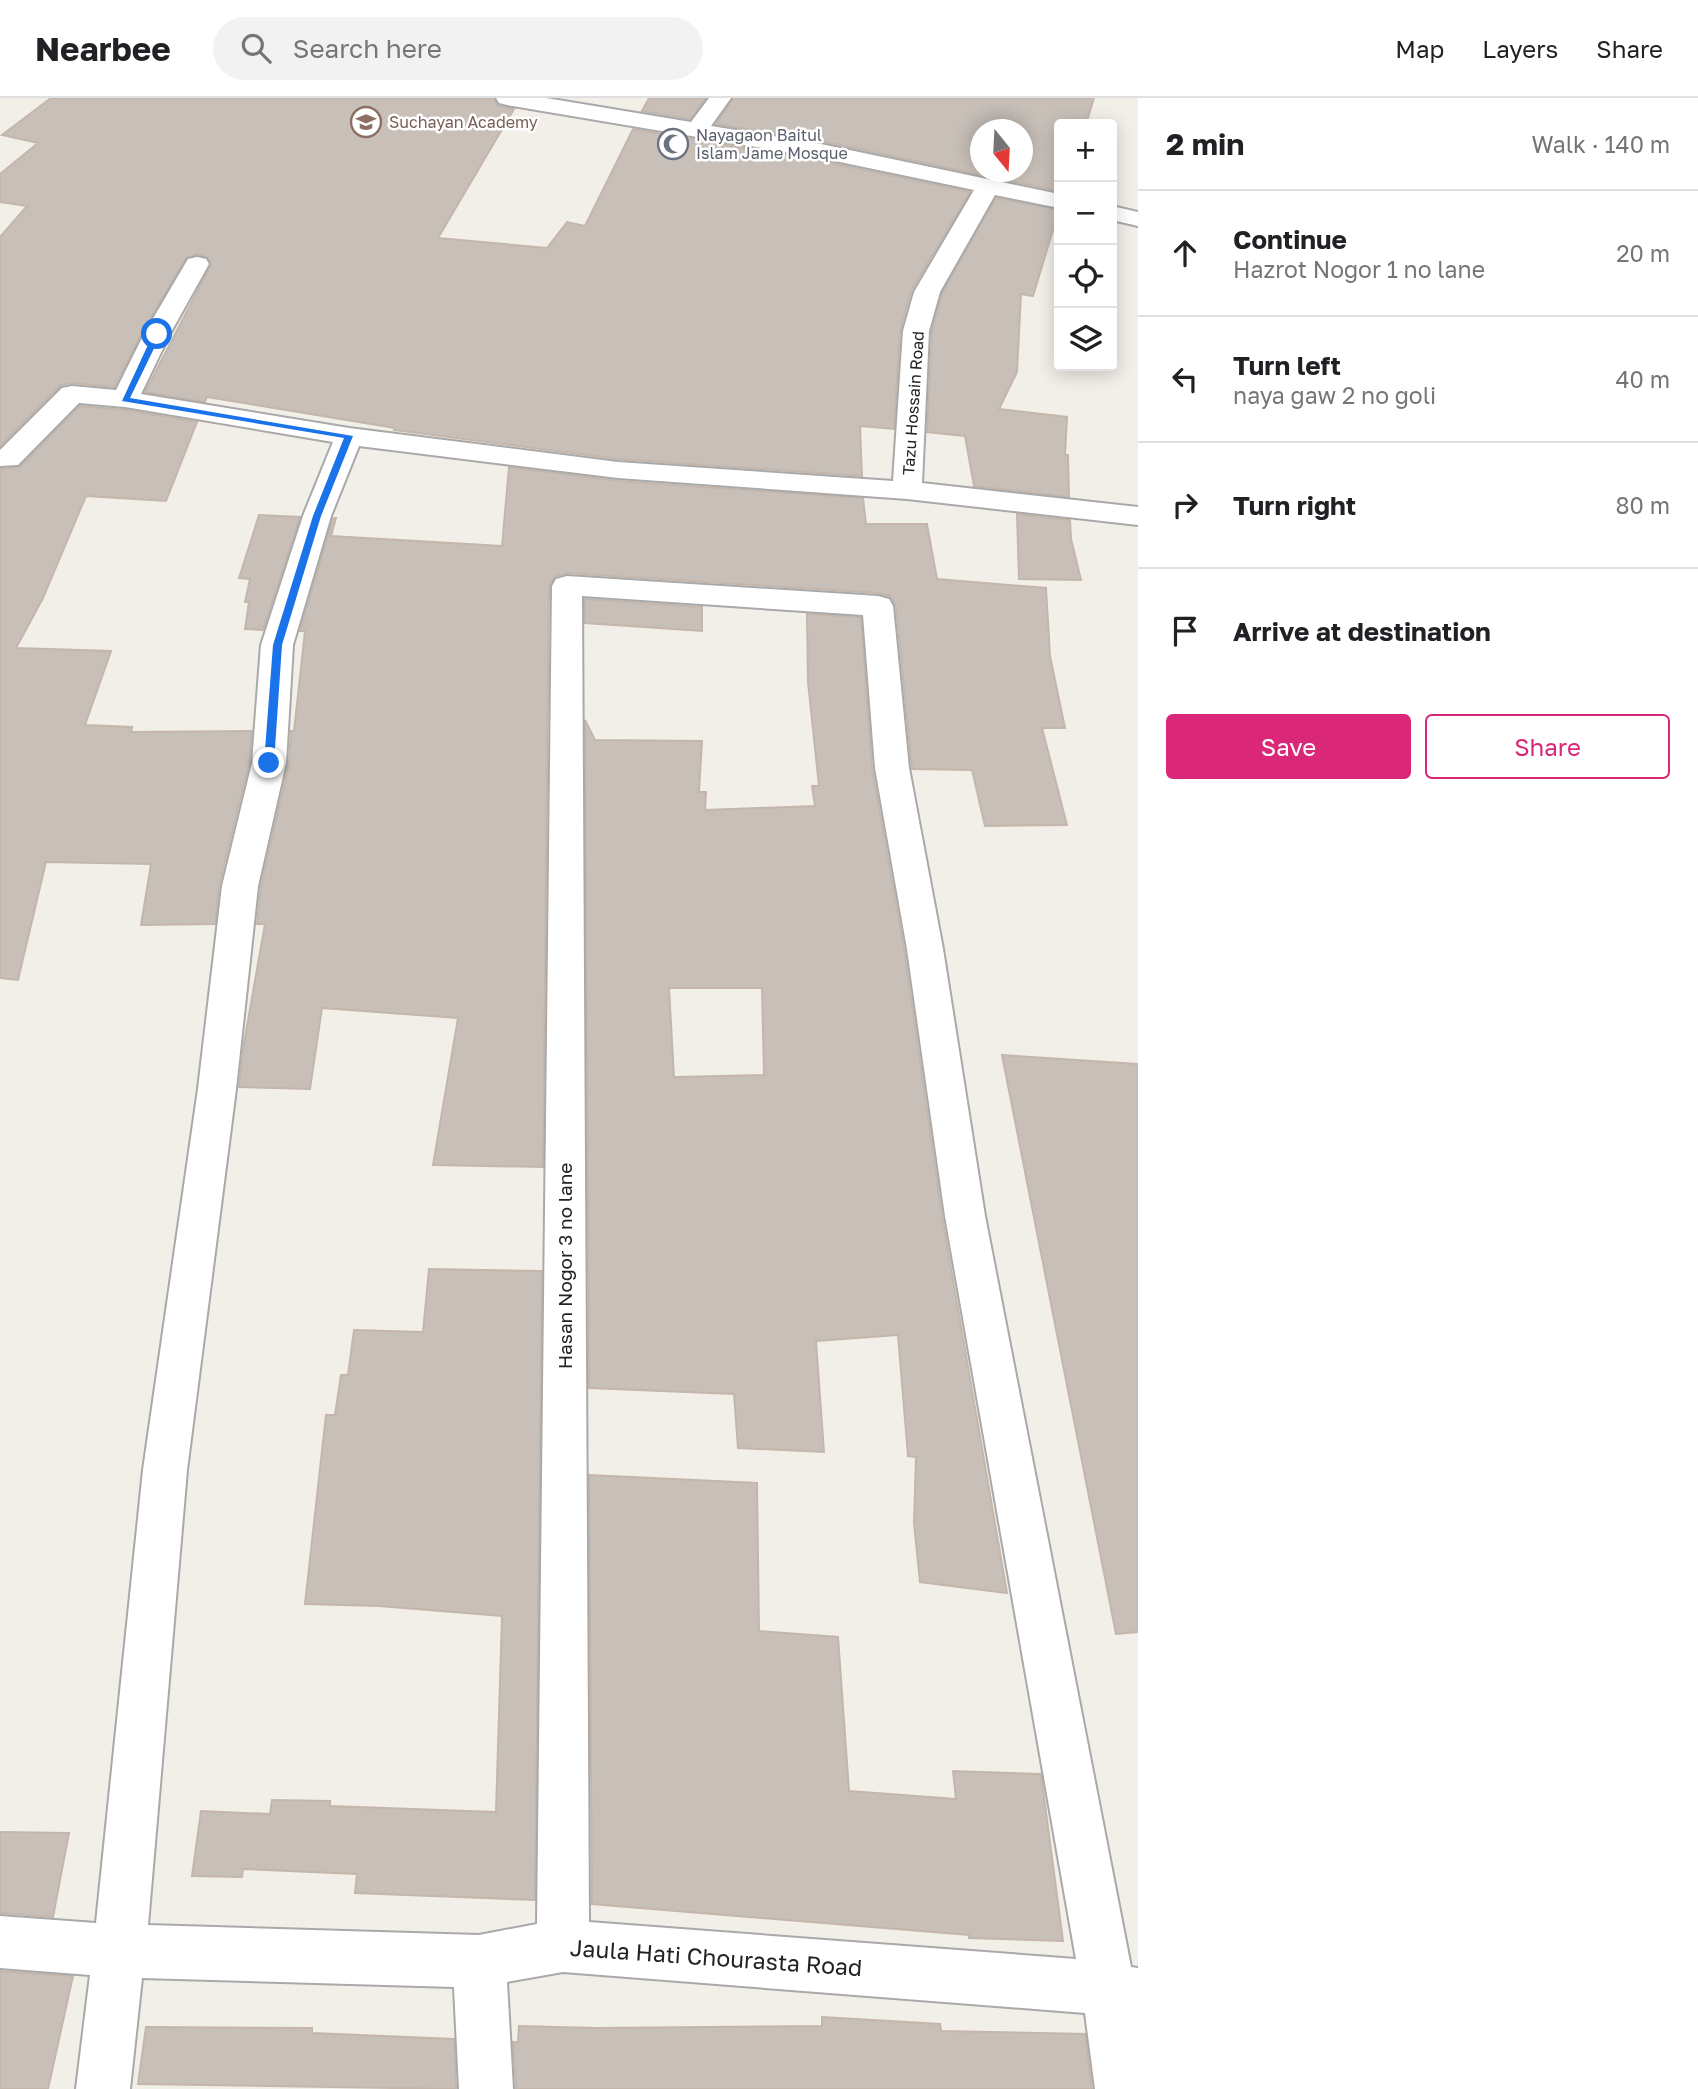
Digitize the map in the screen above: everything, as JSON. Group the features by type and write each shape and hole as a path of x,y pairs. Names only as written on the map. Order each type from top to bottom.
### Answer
{"street":[{"path":"507,98 698,128 1054,200"},
{"path":"698,128 720,98"},
{"name":"Tazu Hossain Road","path":"989,185 928,292 916,331 907,489 1138,516"},
{"path":"1117,214 1138,219"},
{"path":"125,400 157,334 197,264"},
{"path":"0,458 8,458 72,394 349,436 618,470 907,489"},
{"path":"103,2089 119,1951 165,1470 217,1089 240,886 269,763 277,645 317,516 349,436"},
{"name":"Hasan Nogor 3 no lane","path":"563,1946 567,586 878,606 892,768 925,949 965,1216 1123,1992"},
{"name":"Jaula Hati Chourasta Road","path":"0,1942 119,1951 479,1961 563,1946 1123,1992"},
{"path":"479,1961 486,2089"},
{"path":"1122,2089 1123,1992"}],"building":[{"path":"51,98 494,98 498,106 514,109 438,238 547,248 567,222 585,226 633,129 816,160 970,192 911,291 900,331 894,429 860,426 862,476 618,459 394,430 395,428 207,397 205,402 145,392 211,265 208,258 198,254 186,258 114,387 72,383 61,385 0,446 0,237 27,206 0,202 0,174 38,143 2,135"},
{"path":"649,98 706,98 690,119 642,111"},
{"path":"734,98 1094,98 1088,119 1054,119 1054,190 1016,182 1033,182 1033,119 970,119 970,172 816,140 716,124"},
{"path":"996,198 1054,209 1054,227 1033,296 1021,294 1017,372 999,409 1067,417 1065,455 1068,455 1069,497 974,486 965,436 927,432 932,331 942,293"},
{"path":"80,406 125,410 197,422 166,501 86,496 43,598 16,648 111,651 85,725 132,727 131,732 252,731 249,763 219,885 215,924 141,925 151,864 46,862 18,980 0,978 0,469 20,467"},
{"path":"509,467 618,481 863,498 866,524 927,524 937,579 1046,588 1050,656 1065,728 1042,728 1067,825 985,826 972,770 912,769 896,606 890,596 878,593 567,573 555,576 549,586 543,1167 433,1165 458,1018 322,1008 310,1089 239,1087 265,924 257,924 261,886 289,763 291,731 294,731 305,631 300,631 333,518 336,518 331,536 502,546"},
{"path":"1017,514 1070,520 1071,539 1081,580 1019,579"},
{"path":"259,515 300,517 263,630 245,629 249,602 245,602 250,579 239,578"},
{"path":"585,599 702,607 702,631 585,623"},
{"path":"807,614 861,617 872,768 904,949 942,1216 1007,1593 920,1582 914,1523 916,1457 908,1456 898,1335 816,1341 824,1452 738,1448 734,1394 589,1388 585,720 595,740 702,741 699,792 706,792 705,810 815,806 812,786 819,786 808,682","holes":["669,988 762,988 764,1075 674,1077"]},
{"path":"1002,1055 1138,1064 1138,1632 1116,1634"},
{"path":"429,1269 542,1271 535,1900 355,1893 357,1874 243,1869 242,1877 192,1876 201,1811 270,1814 272,1800 330,1801 330,1806 496,1812 502,1616 379,1606 305,1604 326,1415 335,1415 341,1375 348,1375 354,1330 423,1332"},
{"path":"589,1475 757,1483 759,1631 838,1637 849,1791 956,1799 953,1771 1041,1774 1063,1941 969,1938 969,1935 592,1904"},
{"path":"0,1832 69,1833 53,1917 0,1913"},
{"path":"0,1971 73,1976 48,2089 0,2089"},
{"path":"822,2017 940,2024 941,2031 1085,2034 1092,2089 516,2089 513,2042 518,2042 519,2026 822,2026"},
{"path":"146,2027 312,2028 312,2033 454,2039 456,2089 138,2084"}],"place":[{"name":"Suchayan Academy","path":"366,122"},
{"name":"Nayagaon Baitul Islam Jame Mosque","path":"673,144"}],"route":[{"path":"157,334 125,400 349,436 317,516 277,645 269,763"}]}
